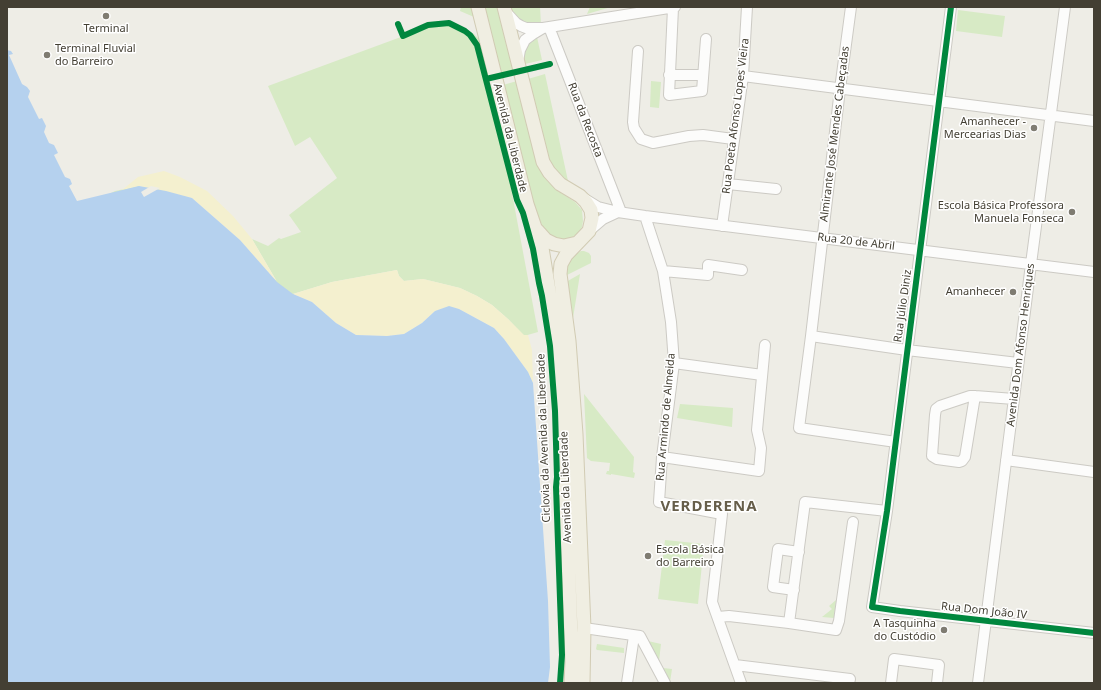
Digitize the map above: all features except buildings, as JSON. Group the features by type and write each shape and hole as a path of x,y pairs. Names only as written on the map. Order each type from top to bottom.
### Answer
{"main road":[{"name":"Avenida da Liberdade","path":"478,7 532,221 542,248 557,339 564,432 570,583 572,662 571,683"},
{"path":"505,9 543,162 549,172 560,184 580,196 586,202 591,210 592,218 589,231"},
{"name":"Avenida da Liberdade","path":"532,221 546,240 554,244 564,246 577,243"},
{"name":"Avenida da Liberdade","path":"583,683 584,628 576,426 569,341 560,274 561,264 566,255 589,231"}],"street":[{"path":"505,9 516,24 526,28 546,28 674,7 669,95 702,91 706,39"},
{"name":"Rua Poeta Afonso Lopes Vieira","path":"722,226 742,76 747,7"},
{"name":"Almirante José Mendes Cabeçadas","path":"851,7 840,88 812,336 799,428 896,442"},
{"name":"Rua Júlio Diniz","path":"872,606 887,511 951,7"},
{"name":"Avenida Dom Afonso Henriques","path":"978,683 1065,7"},
{"path":"518,62 520,50 525,40 533,34 546,28"},
{"name":"Rua da Recosta","path":"546,28 620,212"},
{"path":"638,51 633,122 634,128 641,140 658,143 696,135 733,139"},
{"path":"669,75 703,75"},
{"path":"742,76 1094,121"},
{"path":"728,184 776,189"},
{"name":"Rua 20 de Abril","path":"580,196 598,207 645,216 1094,272"},
{"path":"589,231 603,219 620,212"},
{"name":"Rua Armindo de Almeida","path":"645,216 663,271 672,322 674,363 662,457 659,502 722,514 712,602 741,683"},
{"path":"663,271 708,275 708,265 742,270"},
{"path":"812,336 907,350 1018,363"},
{"path":"662,457 759,471 761,448 757,430 765,345"},
{"path":"674,363 762,375"},
{"path":"975,396 965,457 959,462 937,459 932,456 936,409 940,406 970,396 975,396 1014,398"},
{"path":"1006,460 1094,472"},
{"path":"790,623 805,502 887,511"},
{"path":"718,617 729,616 836,630 839,621 853,522"},
{"path":"794,590 773,587 778,549 799,552"},
{"name":"Rua Dom João IV","path":"872,606 900,611 1094,633"},
{"path":"584,628 640,636 665,683"},
{"path":"627,683 634,636"},
{"path":"891,683 894,659 939,665 936,683"},
{"path":"734,665 850,679 849,683"}],"green space":[{"path":"461,7 472,7 474,17 460,11"},
{"path":"484,7 498,7 514,70 500,73"},
{"path":"510,7 540,7 541,24 526,24 514,16"},
{"path":"590,7 611,7 587,14"},
{"path":"958,10 1005,16 1002,37 956,31"},
{"path":"446,25 461,27 474,34 484,44 538,332 524,336 492,305 477,296 460,288 423,279 404,281 399,276 397,270 332,282 293,294 329,317 88,205 115,191 139,186 276,280 252,239 268,246 279,238 281,239 301,232 289,215 337,178 310,137 295,146 268,86 428,27"},
{"path":"537,37 542,60 525,64 523,55 528,43"},
{"path":"545,74 568,181 557,172 549,160 545,150 528,79"},
{"path":"517,81 545,177 558,191 575,202 582,210 582,227 578,233 570,239 563,240 553,238 544,229 535,211 503,85"},
{"path":"651,81 661,82 659,108 650,107"},
{"path":"581,251 589,253 591,256 591,263 565,276 565,269 573,256"},
{"path":"580,274 573,318 571,316 566,282"},
{"path":"584,394 634,457 634,478 606,474 607,471 609,471 610,463 591,461 587,458"},
{"path":"680,404 733,408 732,427 677,418"},
{"path":"665,540 704,544 698,604 658,599"},
{"path":"836,600 834,618 822,617 832,609 829,606"},
{"path":"648,641 661,644 659,661"},
{"path":"597,644 624,648 624,653 597,650"},
{"path":"663,668 672,669 670,682"}],"sand":[{"path":"164,171 180,177 207,191 233,216 252,239 277,282 240,240 192,198 139,186 122,190 138,177"},
{"path":"397,270 399,276 404,281 423,279 460,288 492,305 524,335 528,335 532,350 533,383 528,372 494,328 459,309 435,311 422,323 404,334 387,336 356,335 336,323 312,302 293,294 332,282"}],"water":[{"path":"7,50 11,51 13,54 9,55 22,84 30,91 28,97 39,119 42,118 46,126 44,132 49,143 54,145 58,153 54,155 65,177 70,179 72,184 69,186 77,201 139,186 192,198 240,240 277,282 293,294 312,302 336,323 356,335 387,336 404,334 422,323 435,311 449,306 459,309 494,328 504,339 528,372 533,383 548,601 550,667 548,683 7,683"}],"pier":[{"path":"151,186 160,188 144,197 141,192"}],"cycle path":[{"path":"951,7 887,511 872,607 1094,633"},
{"name":"Ciclovia da Avenida da Liberdade","path":"398,24 403,36 428,25 449,23 465,31 477,45 517,200 523,213 533,249 550,346 555,411 562,655 560,683"},
{"path":"486,79 550,64"}],"place":[{"name":"Terminal","path":"106,16"},
{"name":"Terminal Fluvial do Barreiro","path":"47,55"},
{"name":"Amanhecer - Mercearias Dias","path":"1034,128"},
{"name":"Escola Básica Professora Manuela Fonseca","path":"1072,212"},
{"name":"Amanhecer","path":"1013,292"},
{"name":"Escola Básica do Barreiro","path":"648,556"},
{"name":"A Tasquinha do Custódio","path":"944,630"}],"district":[{"name":"VERDERENA","path":"709,507"}]}
